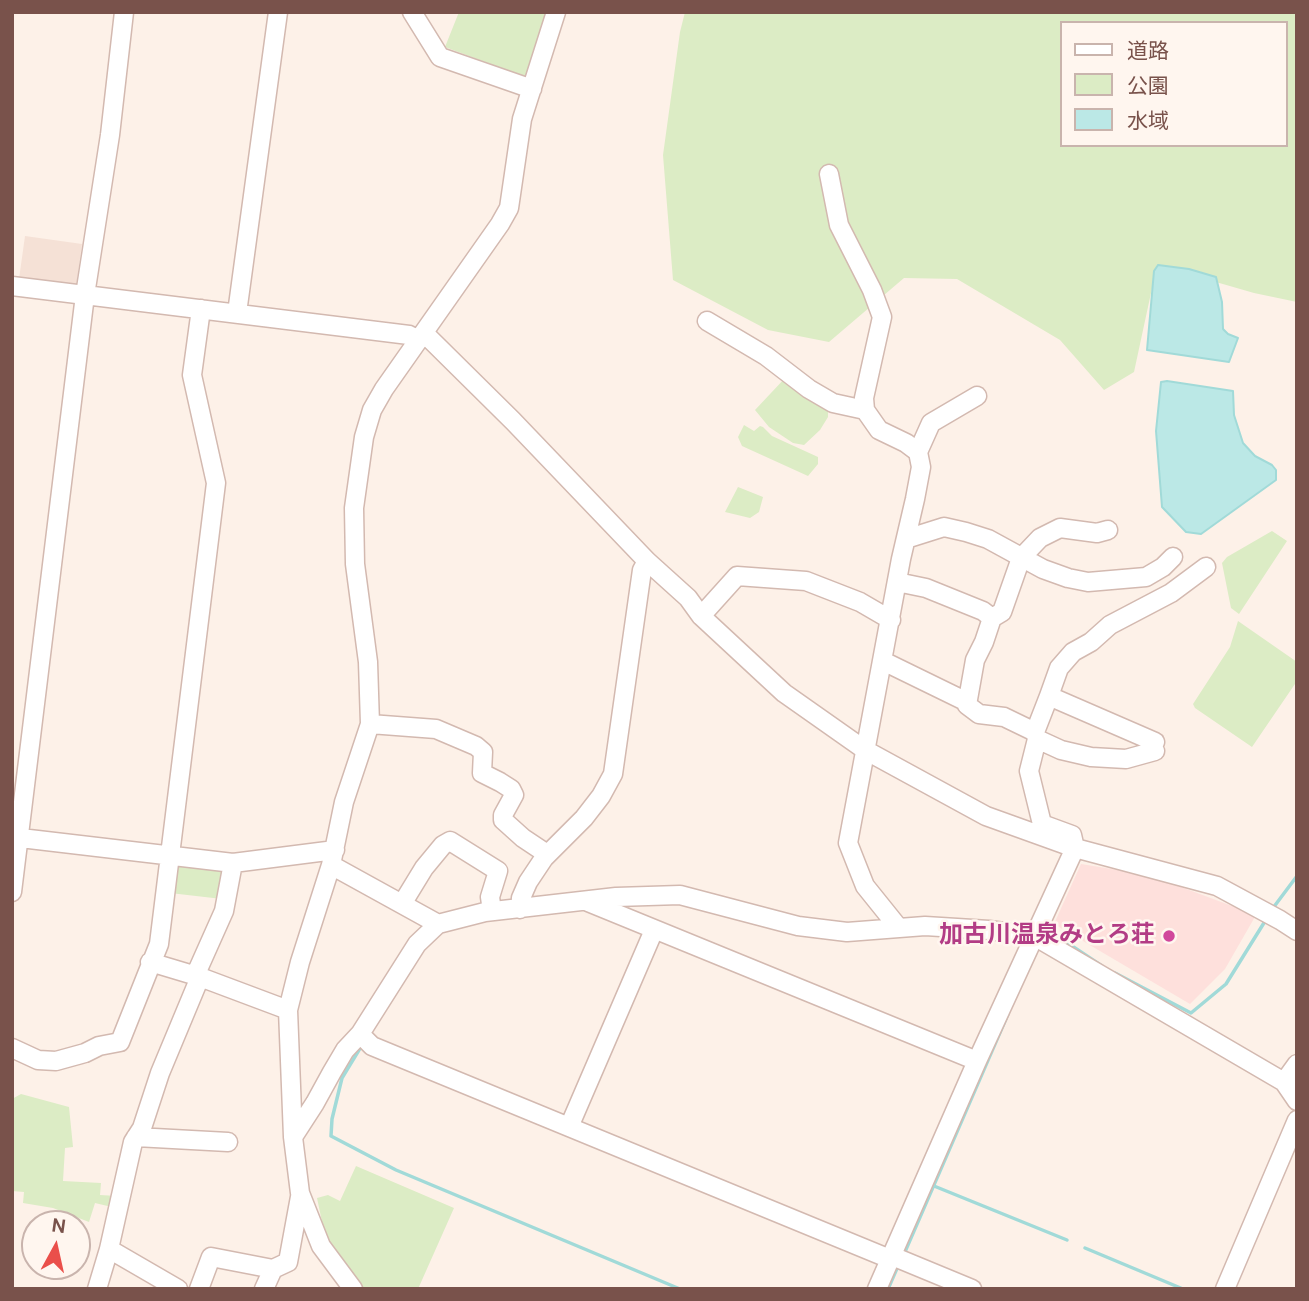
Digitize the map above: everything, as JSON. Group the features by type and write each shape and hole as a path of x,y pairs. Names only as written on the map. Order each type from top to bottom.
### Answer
{"street":[{"path":"12,892 15,837 85,295 110,135 124,12"},
{"path":"237,313 278,12"},
{"path":"412,12 440,57 532,89"},
{"path":"353,1289 321,1246 300,1193 293,1137 288,1010 300,962 333,858 344,802 370,724 368,663 355,564 354,508 364,437 372,410 509,208 522,119 556,12"},
{"path":"829,174 839,225 872,290 882,317 864,398 864,410 878,430 906,443 918,452"},
{"path":"12,286 422,336 513,421 647,561 688,598 701,616 784,693 865,750 986,816 1075,848 1217,886 1297,932"},
{"path":"12,1048 38,1060 56,1061 99,1046 120,1042 159,944 216,483 192,375 201,309"},
{"path":"707,321 766,356 809,389 833,403 864,410"},
{"path":"898,927 865,886 848,844 921,467 918,452 931,423 977,396"},
{"path":"906,539 944,527 988,540 1020,558 1068,578 1088,582 1146,577 1173,557"},
{"path":"1049,696 1155,747 1126,759 1091,757 1061,750 1004,717 979,714 967,705 975,660 992,618 1002,612 1020,558 1045,534 1060,528 1097,533 1108,530"},
{"path":"520,909 521,898 528,882 547,854 584,818 613,774 642,570 647,561"},
{"path":"877,1289 977,1060 1075,848 1072,835 1042,824 1029,771 1036,736 1059,668 1073,652 1091,642 1110,625 1171,593 1206,567"},
{"path":"701,616 737,576 806,582 860,601 891,620"},
{"path":"897,582 926,588 983,611 992,618"},
{"path":"883,662 967,702"},
{"path":"370,724 436,729 476,746 483,752 482,773 511,789 514,795 503,820 547,854"},
{"path":"15,837 233,863 333,858 402,904 438,923"},
{"path":"402,904 424,869 443,845 450,841 498,871 490,897 492,911"},
{"path":"97,1289 109,1249 133,1142 224,911 233,863"},
{"path":"293,1137 345,1050 360,1034 417,944 438,923 492,911 616,897 680,895 798,926 848,932 898,927 989,930 1034,936 1284,1082 1297,1101"},
{"path":"585,902 977,1060"},
{"path":"569,1127 654,930"},
{"path":"150,962 288,1010"},
{"path":"360,1034 372,1046 890,1259 897,1258 972,1289"},
{"path":"1284,1082 1297,1064"},
{"path":"1225,1289 1297,1121"},
{"path":"136,1137 228,1142"},
{"path":"199,1289 211,1257 273,1269 288,1262 300,1193"},
{"path":"109,1249 178,1289"},
{"path":"264,1289 273,1269"}],"shaded area":[{"path":"25,236 82,244 76,287 19,279"},
{"path":"1081,864 1149,875 1256,915 1225,969 1190,1004 1054,924"}],"green space":[{"path":"459,12 546,12 525,77 445,47"},
{"path":"685,12 1297,12 1297,302 1254,293 1157,265 1134,372 1104,390 1060,340 957,279 904,278 829,342 768,330 673,280 663,155"},
{"path":"786,377 828,408 828,417 820,430 804,445 793,443 769,427 755,410"},
{"path":"744,425 754,431 760,426 763,427 772,436 818,457 818,464 808,476 742,446 738,437"},
{"path":"738,487 763,497 759,512 750,518 725,512"},
{"path":"1272,531 1287,541 1239,614 1231,608 1222,563 1227,557"},
{"path":"1238,621 1297,662 1297,681 1252,747 1193,704 1230,647"},
{"path":"173,863 223,867 226,872 222,899 170,893"},
{"path":"21,1094 69,1107 73,1147 65,1148 63,1181 101,1183 100,1195 117,1196 116,1208 95,1203 91,1216 91,1210 58,1210 23,1203 24,1192 12,1191 12,1099"},
{"path":"356,1166 454,1208 418,1289 361,1289 325,1236 317,1198 328,1195 340,1201"}],"water":[{"path":"1158,265 1189,269 1216,277 1222,302 1223,329 1238,338 1229,362 1147,350 1154,271"},
{"path":"1161,382 1233,391 1234,415 1243,443 1255,456 1276,470 1276,480 1201,534 1186,532 1162,507 1156,431"}],"waterway":[{"path":"1273,908 1297,876"},
{"path":"1115,973 1191,1013 1226,984 1267,918"},
{"path":"1051,932 1102,966"},
{"path":"904,1254 1008,1014"},
{"path":"362,1045 342,1078 332,1119 331,1136 396,1170 680,1289"},
{"path":"934,1186 1067,1240"},
{"path":"1085,1248 1183,1289"},
{"path":"888,1289 898,1266"}],"place":[{"name":"加古川温泉みとろ荘","path":"1169,936"}]}
